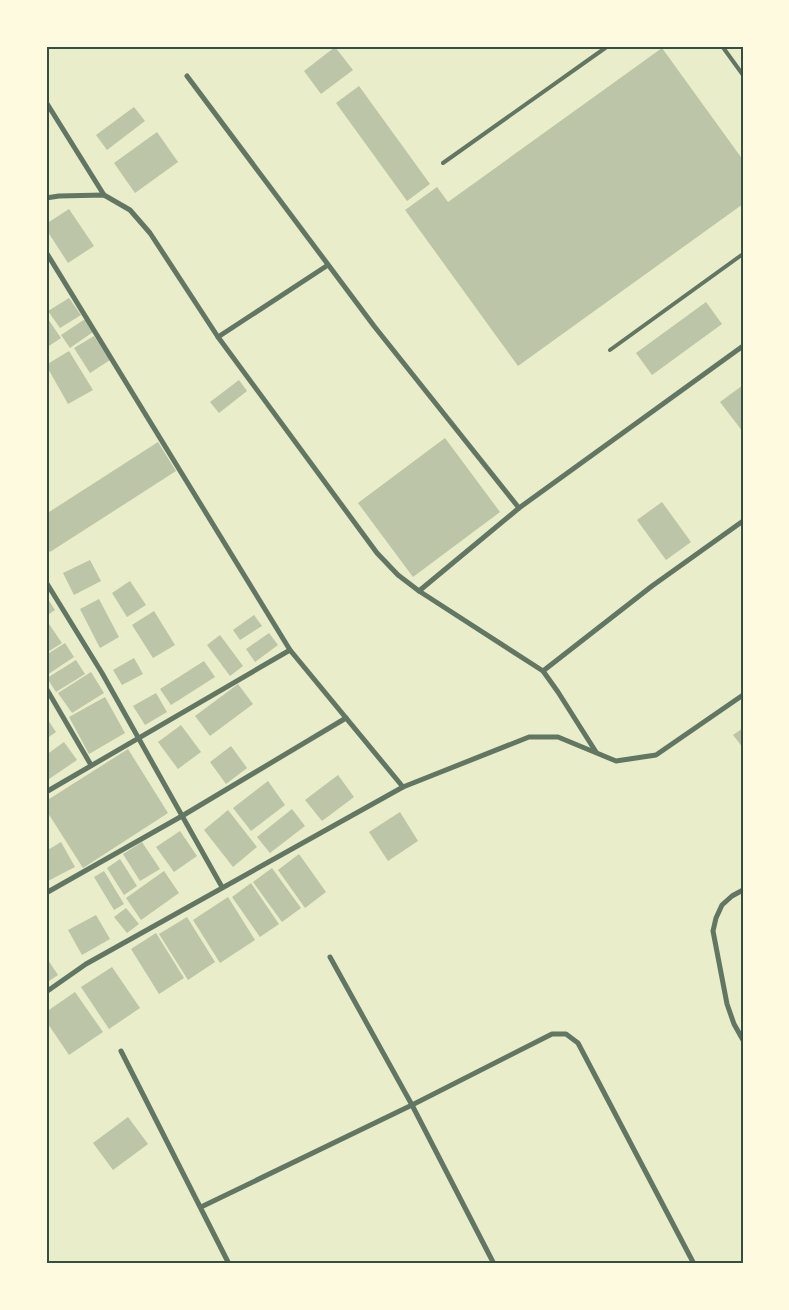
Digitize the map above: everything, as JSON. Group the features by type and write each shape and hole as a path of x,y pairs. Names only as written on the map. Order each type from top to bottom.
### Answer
{"street":[{"path":"187,76 374,326 519,508"},
{"path":"46,102 104,196"},
{"path":"46,198 59,196 104,196 130,210 150,233 218,337 377,553 398,575 419,591 543,671 596,753"},
{"path":"46,252 290,650 403,787"},
{"path":"218,337 328,265"},
{"path":"419,591 519,508 743,346"},
{"path":"543,671 652,586 743,521"},
{"path":"46,582 102,673 222,887"},
{"path":"46,792 290,650"},
{"path":"46,688 92,765"},
{"path":"46,992 86,964 403,787 529,737 558,737 616,761 656,755 743,694"},
{"path":"46,893 182,816 346,718"},
{"path":"743,890 732,896 722,905 713,931 727,1004 734,1024 743,1040"},
{"path":"330,957 412,1105 494,1264"},
{"path":"201,1208 552,1034 566,1034 578,1043 694,1264"},
{"path":"121,1051 229,1264"}],"lane":[{"path":"443,163 608,46"},
{"path":"722,46 743,75"},
{"path":"610,350 743,254"}],"building":[{"path":"335,47 353,70 321,94 304,71"},
{"path":"662,48 743,160 743,204 518,366 405,210 437,187 448,202"},
{"path":"359,86 430,184 407,201 336,103"},
{"path":"134,107 145,121 107,150 96,135"},
{"path":"157,132 178,162 135,193 114,163"},
{"path":"69,209 94,246 68,263 46,229 46,224"},
{"path":"69,298 81,315 60,328 48,311"},
{"path":"706,302 722,324 652,375 636,353"},
{"path":"46,316 61,338 46,348"},
{"path":"85,319 93,332 70,348 61,335"},
{"path":"94,336 110,360 90,373 74,348"},
{"path":"69,351 93,390 68,404 46,365"},
{"path":"239,380 247,391 219,413 210,402"},
{"path":"743,385 743,432 720,402"},
{"path":"445,438 500,512 413,577 358,503"},
{"path":"158,442 176,471 50,552 46,546 46,514"},
{"path":"662,502 691,542 666,560 637,520"},
{"path":"90,560 101,581 74,595 63,573"},
{"path":"130,581 146,605 127,617 112,593"},
{"path":"46,596 55,610 46,616"},
{"path":"99,599 119,637 100,648 80,609"},
{"path":"154,611 175,645 153,658 132,625"},
{"path":"254,615 262,626 240,640 233,630"},
{"path":"49,624 62,643 46,653 46,626"},
{"path":"269,633 278,645 255,662 246,649"},
{"path":"220,635 243,666 230,676 207,645"},
{"path":"65,643 74,657 47,675 46,655"},
{"path":"134,658 143,674 122,685 113,670"},
{"path":"76,660 85,674 56,692 47,678"},
{"path":"204,661 215,677 171,705 160,689"},
{"path":"91,672 104,693 72,713 58,693"},
{"path":"238,684 253,704 210,736 195,716"},
{"path":"156,693 167,712 145,725 133,706"},
{"path":"105,697 125,733 89,754 69,717"},
{"path":"46,717 56,732 46,739"},
{"path":"181,725 201,752 178,769 158,742"},
{"path":"743,728 743,748 733,735"},
{"path":"64,742 77,760 49,779 46,775 46,755"},
{"path":"231,746 247,768 226,784 210,762"},
{"path":"128,749 168,813 83,868 46,810 46,801"},
{"path":"338,775 354,797 322,821 305,800"},
{"path":"268,781 285,805 251,831 233,808"},
{"path":"292,809 305,826 270,853 257,837"},
{"path":"228,810 257,847 233,867 204,830"},
{"path":"400,812 418,841 388,861 369,832"},
{"path":"180,831 197,856 174,872 156,847"},
{"path":"61,842 75,867 46,882 46,851"},
{"path":"142,842 160,869 140,881 123,854"},
{"path":"299,854 326,892 305,908 278,870"},
{"path":"120,859 137,886 124,895 107,868"},
{"path":"272,868 301,908 282,922 253,882"},
{"path":"104,871 124,904 114,910 94,877"},
{"path":"164,871 179,893 141,920 126,898"},
{"path":"251,883 279,924 260,937 232,897"},
{"path":"228,897 255,940 220,963 193,920"},
{"path":"126,908 139,924 127,933 114,917"},
{"path":"96,915 110,939 82,955 68,930"},
{"path":"187,917 215,962 188,980 159,934"},
{"path":"156,933 184,978 159,994 131,949"},
{"path":"46,957 58,975 46,983"},
{"path":"112,967 140,1008 109,1029 81,987"},
{"path":"75,992 103,1032 69,1055 46,1021 46,1012"},
{"path":"128,1117 148,1144 113,1170 93,1143"}]}
